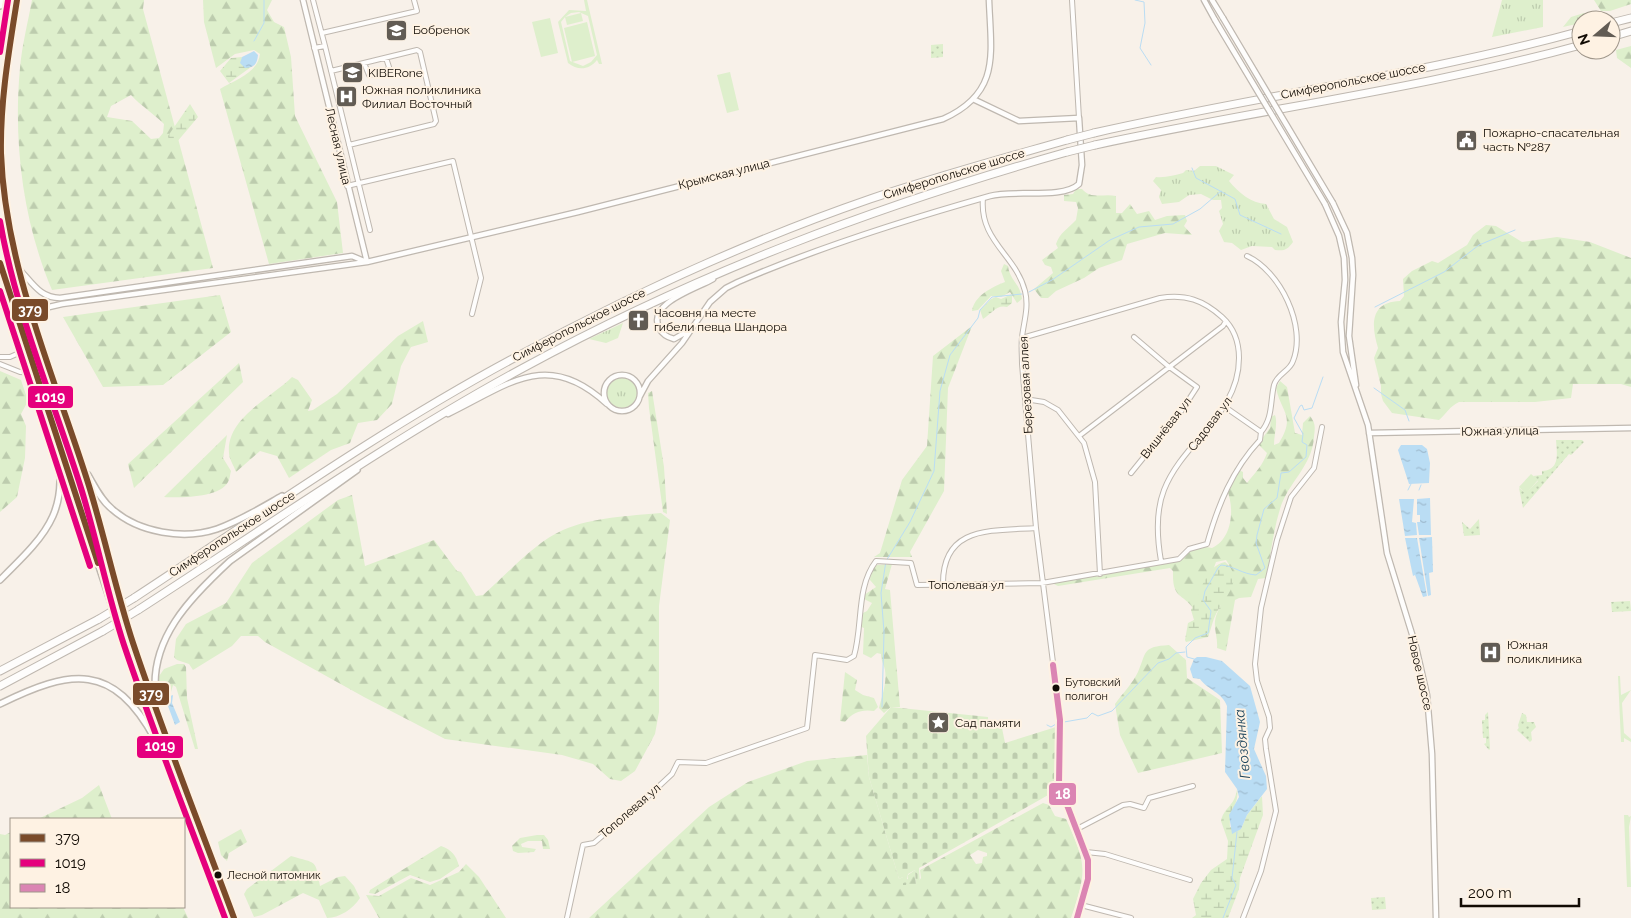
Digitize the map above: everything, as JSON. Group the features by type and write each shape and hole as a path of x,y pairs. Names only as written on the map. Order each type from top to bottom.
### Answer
{"highway":[{"name":"Симферопольское шоссе","path":"0,671 99,619 134,598 373,442 514,357 621,303 713,261 870,199 968,168 1067,140 1163,117 1404,72 1571,34"},
{"name":"Симферопольское шоссе","path":"0,686 103,631 138,610 422,427 522,368 587,334 741,263 874,212 971,180 1067,152 1244,114 1407,84 1571,47"}],"main road":[{"path":"0,6 1,0"},
{"path":"17,0 3,98 1,152 4,194 21,271 32,311 90,488 120,601 234,918"},
{"path":"0,263 124,643 162,751 225,918"},
{"path":"0,580 45,533 55,514 59,499 61,478 46,400"},
{"path":"76,446 98,493 120,516 132,523 153,530 192,534 215,530 235,522 373,442"},
{"path":"158,711 154,684 157,656 170,628 199,593 230,562 378,455"},
{"path":"0,704 39,686 57,681 74,678 106,684 131,702 146,721 162,751"}],"street":[{"name":"Лесная улица","path":"303,0 367,262"},
{"path":"313,0 370,230"},
{"path":"322,34 417,11 414,0"},
{"name":"Крымская улица","path":"32,311 62,304 367,262 472,238 930,123 957,113 975,100 985,84 989,67 989,0"},
{"path":"422,427 520,378 534,374 553,374 567,378 588,388 615,410 626,411 635,406 648,382 682,343 718,294 746,279 873,232 983,198 998,194 1038,193 1076,187 1082,179 1072,0"},
{"path":"1204,0 1325,204 1339,236 1344,258 1342,339 1346,364 1356,389"},
{"path":"1212,0 1333,203 1347,233 1353,275 1349,336 1356,389"},
{"path":"314,48 325,46"},
{"path":"331,71 417,50 420,52 436,121 434,124 349,145"},
{"path":"364,63 369,74 387,70 389,67 386,58"},
{"path":"975,100 1019,121 1079,118"},
{"path":"347,186 452,160 481,278 472,314"},
{"name":"Березовая аллея","path":"983,198 983,216 991,238 1013,268 1025,292 1026,317 1022,338 1025,399 1042,583 1058,701 1060,788 1077,829"},
{"path":"21,271 44,295 50,298 60,298 352,256 367,262"},
{"path":"1225,407 1261,432 1269,419 1275,382 1292,365 1294,359 1295,326 1277,282 1258,261 1247,256"},
{"path":"694,325 684,336 670,338 659,329 657,313 665,304 741,263"},
{"name":"Садовая ул","path":"1022,338 1160,298 1178,296 1196,299 1212,309 1234,331 1239,350 1237,383 1225,407 1180,463 1163,491 1157,538 1161,562"},
{"path":"1080,436 1168,366 1223,326 1226,321"},
{"path":"1134,337 1168,366"},
{"path":"0,357 10,357 28,349"},
{"path":"0,364 20,372 36,373"},
{"name":"Вишнёвая ул","path":"1131,473 1182,410 1197,387 1168,366"},
{"path":"607,404 604,389 608,380 616,375 626,375 636,380 640,396"},
{"name":"Новое шоссе","path":"1356,389 1369,433 1387,553 1416,647 1430,716 1436,918"},
{"path":"1025,399 1051,405 1080,436 1091,460 1095,482 1100,574"},
{"path":"1244,918 1261,871 1276,811 1265,739 1270,728 1269,717 1256,672 1259,622 1277,540 1290,497 1314,468 1322,427"},
{"name":"Южная улица","path":"1369,433 1631,428"},
{"name":"Тополевая ул","path":"567,918 583,845 594,843 642,802 672,774 678,762 706,763 807,728 815,655 847,660 854,656 864,591 870,570 876,561 910,563 917,585 943,585 1042,583 1179,559 1189,549 1207,544 1225,490 1238,467 1260,440 1261,432"},
{"path":"943,585 945,566 952,549 961,539 976,534 1036,528"},
{"path":"1077,918 1088,879 1086,852 1077,829 1123,805 1130,804 1144,808 1149,798 1193,786"},
{"path":"1086,852 1106,854 1190,880"},
{"path":"1081,905 1132,918"}],"green space":[{"path":"32,0 144,0 143,9 213,268 52,290 42,264 27,209 19,153 18,96 20,68","holes":["131,95 164,124 163,133 159,138 151,139 132,121 107,117 111,106"]},
{"path":"203,0 272,0 267,10 274,22 284,27 291,57 295,116 337,202 343,253 269,264 220,89 250,71 258,61 260,54 254,50 235,54 216,68 204,22"},
{"path":"584,0 587,0 602,64 599,64 597,60 590,66 579,68 568,63 558,22 569,10 586,11","holes":["579,12 588,16 597,55 591,62 583,66 570,61 561,22 571,13"]},
{"path":"1502,0 1543,0 1543,27 1492,37"},
{"path":"1594,0 1631,0 1631,4 1613,10 1600,10"},
{"path":"581,13 583,21 567,25 565,17"},
{"path":"1571,17 1571,25 1563,27"},
{"path":"550,18 558,53 541,57 532,22"},
{"path":"587,22 595,56 572,62 564,28"},
{"path":"943,44 943,57 931,58 931,45"},
{"path":"1631,46 1631,68 1620,60 1621,49"},
{"path":"242,57 241,63 245,67 251,67 229,83 220,71 231,58"},
{"path":"730,72 739,110 727,113 717,75"},
{"path":"190,104 198,117 171,149 168,136"},
{"path":"1200,166 1216,166 1234,175 1229,181 1237,190 1250,199 1266,204 1274,219 1287,227 1293,242 1291,245 1281,250 1275,250 1272,247 1252,246 1241,250 1232,243 1224,242 1219,231 1223,224 1219,211 1222,208 1221,200 1213,200 1201,194 1189,195 1179,202 1162,204 1159,197 1161,190 1153,181 1156,177 1183,173 1186,170 1194,171"},
{"path":"1076,189 1082,189 1094,195 1116,196 1116,213 1122,213 1130,204 1137,214 1149,211 1155,220 1167,216 1185,215 1187,221 1184,226 1192,235 1165,233 1127,244 1122,260 1099,268 1084,278 1056,291 1048,298 1041,298 1034,289 1053,273 1051,267 1045,265 1042,260 1058,248 1056,244 1060,236 1076,220 1078,208 1076,202 1064,201 1064,195 1073,194"},
{"path":"1486,225 1496,226 1522,242 1557,237 1590,242 1631,258 1631,387 1621,384 1573,384 1571,398 1535,402 1459,402 1439,420 1392,413 1383,401 1374,358 1378,348 1374,323 1378,310 1390,302 1400,301 1404,296 1403,279 1412,271 1432,261 1438,263 1467,245 1473,235"},
{"path":"1004,264 1008,266 1022,299 1017,303 1010,292 1001,297 991,296 978,310 972,311 976,301 989,289 1005,282 1001,271"},
{"path":"1012,294 1012,303 1007,307 997,308 983,319 980,310 991,299 996,297 1001,299"},
{"path":"220,295 231,332 163,385 103,387 63,317"},
{"path":"423,321 428,342 411,347 401,366 392,404 377,420 358,423 350,443 331,450 289,478 277,456 260,451 236,472 229,455 230,441 242,419 262,401 292,377 298,380 312,400 308,411 313,410 337,394 398,336"},
{"path":"623,323 618,338 606,343 589,339"},
{"path":"972,326 948,388 944,491 910,552 912,557 874,557 880,553 902,480 927,446 933,356"},
{"path":"239,363 243,382 134,488 128,464"},
{"path":"0,371 21,380 28,401 21,414 26,426 25,458 17,497 0,512"},
{"path":"622,378 633,382 637,393 633,404 622,408 611,404 607,393 611,382"},
{"path":"1280,381 1287,387 1295,433 1302,435 1303,423 1310,416 1313,421 1315,428 1312,448 1309,457 1288,491 1280,509 1266,578 1258,579 1251,597 1235,600 1226,651 1217,648 1215,621 1231,583 1232,576 1226,560 1216,562 1197,614 1177,592 1173,581 1173,571 1170,568 1058,586 1054,584 1056,581 1179,559 1185,553 1194,549 1212,548 1219,544 1228,531 1230,523 1231,506 1227,490 1235,468 1243,472 1243,478 1247,483 1258,469 1267,453 1258,444 1270,428 1271,417 1275,415 1276,418 1274,445 1279,443 1284,434 1287,420 1286,414 1276,388"},
{"path":"652,391 664,467 667,514 663,512 649,408 648,393"},
{"path":"227,435 223,458 231,471 229,481 224,487 199,496 164,497"},
{"path":"1556,440 1582,440 1584,442 1571,455 1569,454 1523,508 1519,488 1526,493 1538,481 1533,476 1542,475 1542,471 1552,468 1557,456"},
{"path":"1531,474 1538,480 1526,494 1519,487"},
{"path":"352,495 365,566 434,540 457,571 461,572 476,596 483,595 542,542 563,530 586,522 636,515 661,513 670,520 659,606 659,712 655,734 635,771 621,781 610,779 593,764 562,755 445,739 364,697 265,642 258,636 241,636 232,646 193,670 189,664 174,657 176,639 186,624 226,603 252,563 338,500"},
{"path":"1479,519 1480,535 1464,536 1462,522 1470,529"},
{"path":"1225,562 1234,575 1233,582 1228,595 1213,620 1208,637 1186,642 1188,623 1194,620 1191,610 1204,581 1213,569"},
{"path":"892,564 885,589 890,590 900,707 891,707 884,713 879,708 885,680 885,670 881,654 877,653 871,658 863,654 864,628 859,626 861,614 867,611 872,603 864,599 864,595 876,587 870,580 871,570 877,565"},
{"path":"1630,601 1631,611 1612,612 1611,602"},
{"path":"1169,645 1186,660 1187,678 1220,700 1222,753 1138,773 1120,735 1115,704 1136,676 1147,651 1154,647"},
{"path":"177,664 184,664 186,667 187,698 198,749 195,749 176,687 173,685 171,692 161,690 157,679 164,669"},
{"path":"845,672 857,680 855,690 863,695 874,698 878,707 874,711 858,712 845,722 840,721"},
{"path":"1618,676 1620,676 1621,695 1631,690 1622,703 1624,733 1631,739 1631,742 1624,738 1624,742 1621,742"},
{"name":"Бутовский полигон","path":"891,707 988,717 988,724 1001,723 1005,743 1056,727 1054,788 1050,794 919,868 920,884 916,885 915,870 908,874 906,885 903,885 903,877 899,879 869,777 866,736"},
{"path":"1488,712 1489,750 1484,744 1486,743 1486,738 1483,738 1482,720 1485,720 1485,715"},
{"path":"1522,713 1526,715 1527,722 1534,722 1536,727 1531,732 1532,740 1530,742 1517,730"},
{"path":"867,755 869,777 899,879 903,877 903,880 908,879 908,875 915,870 916,885 921,878 920,870 1043,803 1049,805 1055,816 1066,819 1081,858 1082,878 1071,918 589,918 709,807 748,782 807,761","holes":["978,850 987,853 987,856 983,857 982,863 976,864 970,855"]},
{"path":"99,785 112,818 40,818 82,798"},
{"path":"1237,789 1237,799 1230,827 1241,829 1247,815 1262,796 1263,815 1240,878 1239,889 1228,918 1192,918 1196,915 1193,899 1201,883 1211,870 1227,859 1228,841 1221,821 1224,812 1236,795"},
{"path":"1624,815 1631,816 1629,827 1631,887 1627,887"},
{"path":"241,829 247,842 229,853 227,861 221,855 218,842"},
{"path":"10,832 10,908 183,908 188,918 0,918 0,834 5,835"},
{"path":"544,835 548,840 550,849 543,849 542,841 528,841 521,844 522,847 536,849 534,852 518,853 513,851 512,846 520,838"},
{"path":"441,846 453,853 459,866 440,879 430,882 410,875 375,894 369,893 370,890"},
{"path":"291,856 310,862 315,866 320,886 338,877 345,876 354,886 360,898 354,906 345,912 327,918 319,900 303,893 262,915 254,917 244,894 247,889"},
{"path":"466,864 479,877 506,918 379,918 366,895 379,896 411,878 430,885 459,872"},
{"path":"1385,897 1386,909 1372,910 1371,898"}],"water":[{"path":"254,51 258,55 256,63 251,67 245,68 240,63 242,57"},
{"path":"1401,445 1422,445 1427,449 1430,463 1429,483 1409,484 1398,450"},
{"path":"1430,498 1431,535 1419,535 1417,522 1420,522 1420,515 1417,515 1417,499"},
{"path":"1399,499 1414,499 1412,522 1416,523 1417,535 1405,536"},
{"path":"1432,537 1433,572 1429,573 1431,595 1428,596 1419,538"},
{"path":"1405,538 1417,538 1427,596 1423,597 1415,575 1413,576"},
{"path":"1197,657 1222,661 1250,686 1260,722 1254,749 1266,776 1267,789 1247,815 1241,829 1232,834 1229,815 1239,797 1237,789 1225,772 1227,706 1222,697 1200,679 1193,678 1190,669 1194,659"},
{"path":"173,695 172,703 180,722 175,725 165,698"}],"waterway":[{"path":"254,41 264,23 264,0"},
{"name":"Гвоздянка","path":"1135,0 1144,2 1145,23 1140,48 1151,65"},
{"name":"Гвоздянка","path":"1192,168 1196,178 1235,199 1240,215 1281,234"},
{"path":"1029,292 1052,280 1110,240 1139,227 1173,224 1200,209 1221,191"},
{"path":"1375,307 1444,272 1479,245 1515,230"},
{"path":"882,707 884,632 881,593 886,561 910,522 934,471 940,391 950,355 978,318 980,310 992,297 1022,294"},
{"name":"Гвоздянка","path":"1194,659 1187,657 1186,647 1195,638 1208,633 1211,611 1203,600 1205,591 1218,568 1221,565 1256,575 1265,568 1256,543 1264,509 1277,498 1281,473 1289,472 1306,457 1307,445 1302,442 1303,434 1294,418 1300,406 1302,405 1304,410 1312,408 1323,377"},
{"path":"1374,388 1405,410 1409,421"},
{"path":"1408,490 1411,484"},
{"path":"1419,490 1421,485"},
{"path":"1064,722 1087,718 1092,713 1098,716 1112,711 1158,663 1169,659 1176,653 1185,652"},
{"path":"1047,725 1051,727 1056,724"},
{"name":"Гвоздянка","path":"1223,918 1236,885 1232,878 1237,832"}],"transit line":[{"name":"1019","path":"0,52 8,0"},
{"name":"379","path":"17,0 6,76 1,134 5,196 12,238 34,322 89,486 133,643 234,918"},
{"name":"1019","path":"0,221 15,289 81,488 124,645 225,918"},
{"name":"379","path":"0,263 98,563"},
{"name":"1019","path":"0,291 90,566"},
{"name":"18","path":"1053,665 1060,720 1059,784 1088,860 1088,879 1077,918"}],"place":[{"name":"Бобренок","path":"397,30"},
{"name":"KIBERone","path":"352,73"},
{"name":"Южная поликлиника Филиал Восточный","path":"346,97"},
{"name":"Пожарно-спасательная часть №287","path":"1467,140"},
{"name":"Часовня на месте гибели певца Шандора","path":"638,320"},
{"name":"Южная поликлиника","path":"1491,652"},
{"name":"Бутовский полигон","path":"1056,688"},
{"name":"Сад памяти","path":"939,723"},
{"name":"Лесной питомник","path":"218,875"}]}
